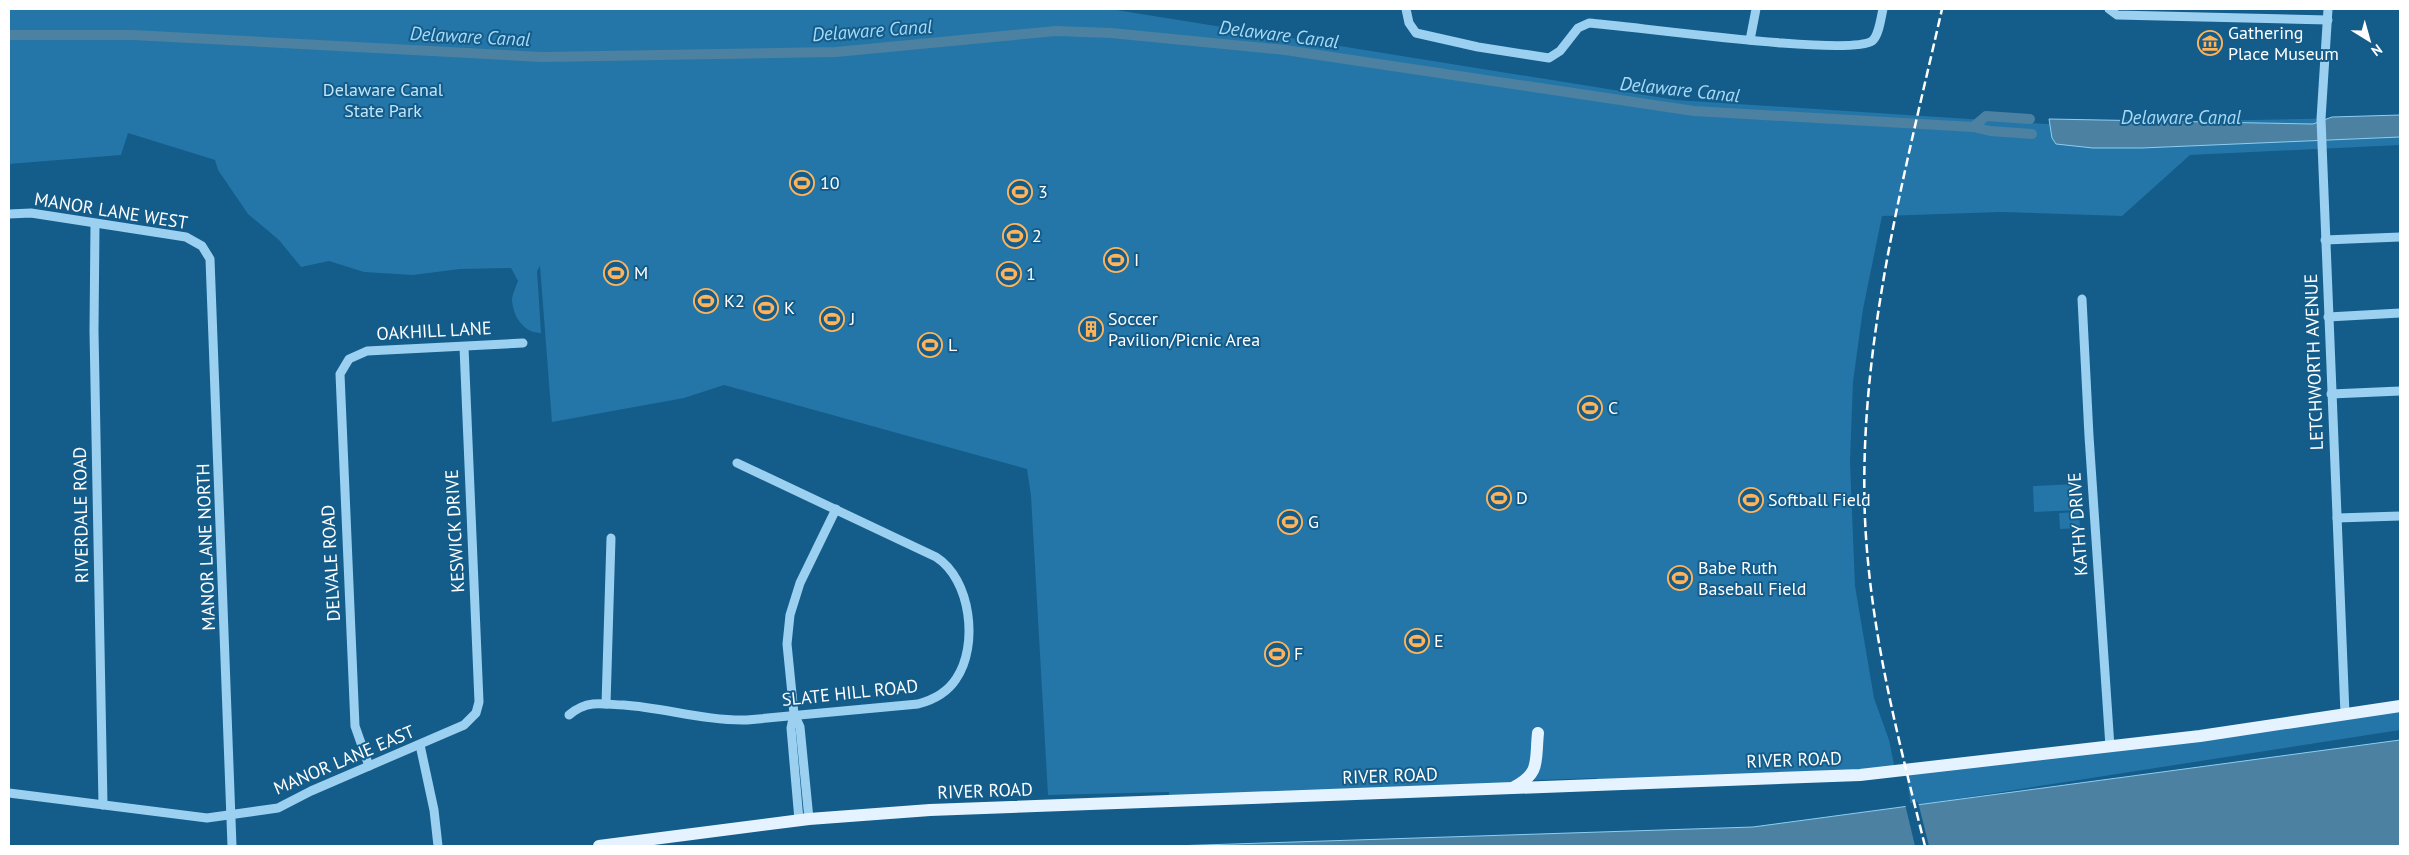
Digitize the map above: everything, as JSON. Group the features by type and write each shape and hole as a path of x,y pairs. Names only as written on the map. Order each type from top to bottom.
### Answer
{"main road":[{"name":"RIVER ROAD","path":"599,846 804,819 930,810 1860,775 2182,738 2400,706"},
{"path":"1512,788 1529,778 1533,772 1538,733 1540,787"}],"street":[{"path":"1406,9 1409,23 1416,33 1468,45 1543,58 1549,58 1560,51 1578,28 1589,23 1750,40 1832,46 1853,45 1871,42 1875,37 1883,9"},
{"path":"1750,40 1756,9"},
{"path":"2109,9 2117,15 2328,20"},
{"name":"LETCHWORTH AVENUE","path":"2328,9 2321,120 2345,714"},
{"name":"MANOR LANE WEST","path":"9,214 31,213 186,237 205,249"},
{"name":"RIVERDALE ROAD","path":"95,224 94,331 103,804"},
{"path":"2325,240 2400,237"},
{"name":"MANOR LANE NORTH","path":"205,249 212,269 232,846"},
{"name":"KATHY DRIVE","path":"2082,299 2089,436 2110,747"},
{"path":"2328,317 2400,314"},
{"name":"OAKHILL LANE","path":"349,360 367,351 523,343"},
{"name":"KESWICK DRIVE","path":"464,347 479,702 476,713"},
{"name":"DELVALE ROAD","path":"349,360 343,367 339,382 355,726 369,766"},
{"path":"2332,394 2400,391"},
{"name":"SLATE HILL ROAD","path":"569,715 577,709 590,704 646,708 724,720 918,704 939,696 955,681 962,671 967,653 968,623 964,596 953,572 936,557 737,463"},
{"path":"804,819 800,727 794,714 787,644 790,615 800,583 836,509"},
{"path":"2337,518 2400,516"},
{"path":"606,704 611,538"},
{"name":"MANOR LANE EAST","path":"9,794 208,818 278,808 464,725 476,713"},
{"path":"420,745 434,810 438,846"}],"green space":[{"name":"Delaware Canal State Park","path":"9,9 1110,9 1676,100 2046,124 2400,117 2400,145 2190,155 2122,216 2000,212 1882,216 1863,309 1853,382 1850,462 1855,586 1874,698 1889,740 1895,769 1603,781 1595,778 1513,781 1511,784 1169,796 1169,792 1048,795 1031,496 1027,469 724,385 684,398 552,422 540,266 537,271 541,333 529,330 517,318 512,300 518,281 511,268 460,269 413,275 364,272 329,261 301,267 279,240 248,214 218,170 215,160 128,133 121,155 9,164"},
{"path":"2078,484 2079,510 2034,512 2033,486"},
{"path":"2079,512 2080,528 2060,529 2059,513"},
{"path":"2400,708 2400,730 1911,806 1906,771"}],"shaded area":[{"path":"2400,115 2400,137 2142,148 2093,148 2056,144 2052,138 2049,119 2313,124 2332,117"},
{"path":"2400,740 2400,846 1172,846 1753,827"}],"pier":[{"path":"1918,802 1929,846 1915,846 1905,804"}],"waterway":[{"name":"Delaware Canal","path":"9,35 133,35 542,57 836,52 1056,31 1111,33 1285,50 1694,111 1973,127 1990,131 2032,134"},
{"name":"Delaware Canal","path":"1973,127 1986,116 2030,119"}],"railway":[{"path":"1925,846 1895,725 1879,643 1868,561 1865,519 1865,454 1876,325 1899,198 1942,9"}],"place":[{"name":"Gathering Place Museum","path":"2210,43"},
{"name":"10","path":"802,183"},
{"name":"3","path":"1020,192"},
{"name":"2","path":"1015,236"},
{"name":"I","path":"1116,260"},
{"name":"M","path":"616,273"},
{"name":"1","path":"1009,274"},
{"name":"K2","path":"706,301"},
{"name":"K","path":"766,308"},
{"name":"J","path":"832,319"},
{"name":"Soccer Pavilion/Picnic Area","path":"1091,329"},
{"name":"L","path":"930,345"},
{"name":"C","path":"1590,408"},
{"name":"D","path":"1499,498"},
{"name":"Softball Field","path":"1751,500"},
{"name":"G","path":"1290,522"},
{"name":"Babe Ruth Baseball Field","path":"1680,578"},
{"name":"E","path":"1417,641"},
{"name":"F","path":"1277,654"}]}
